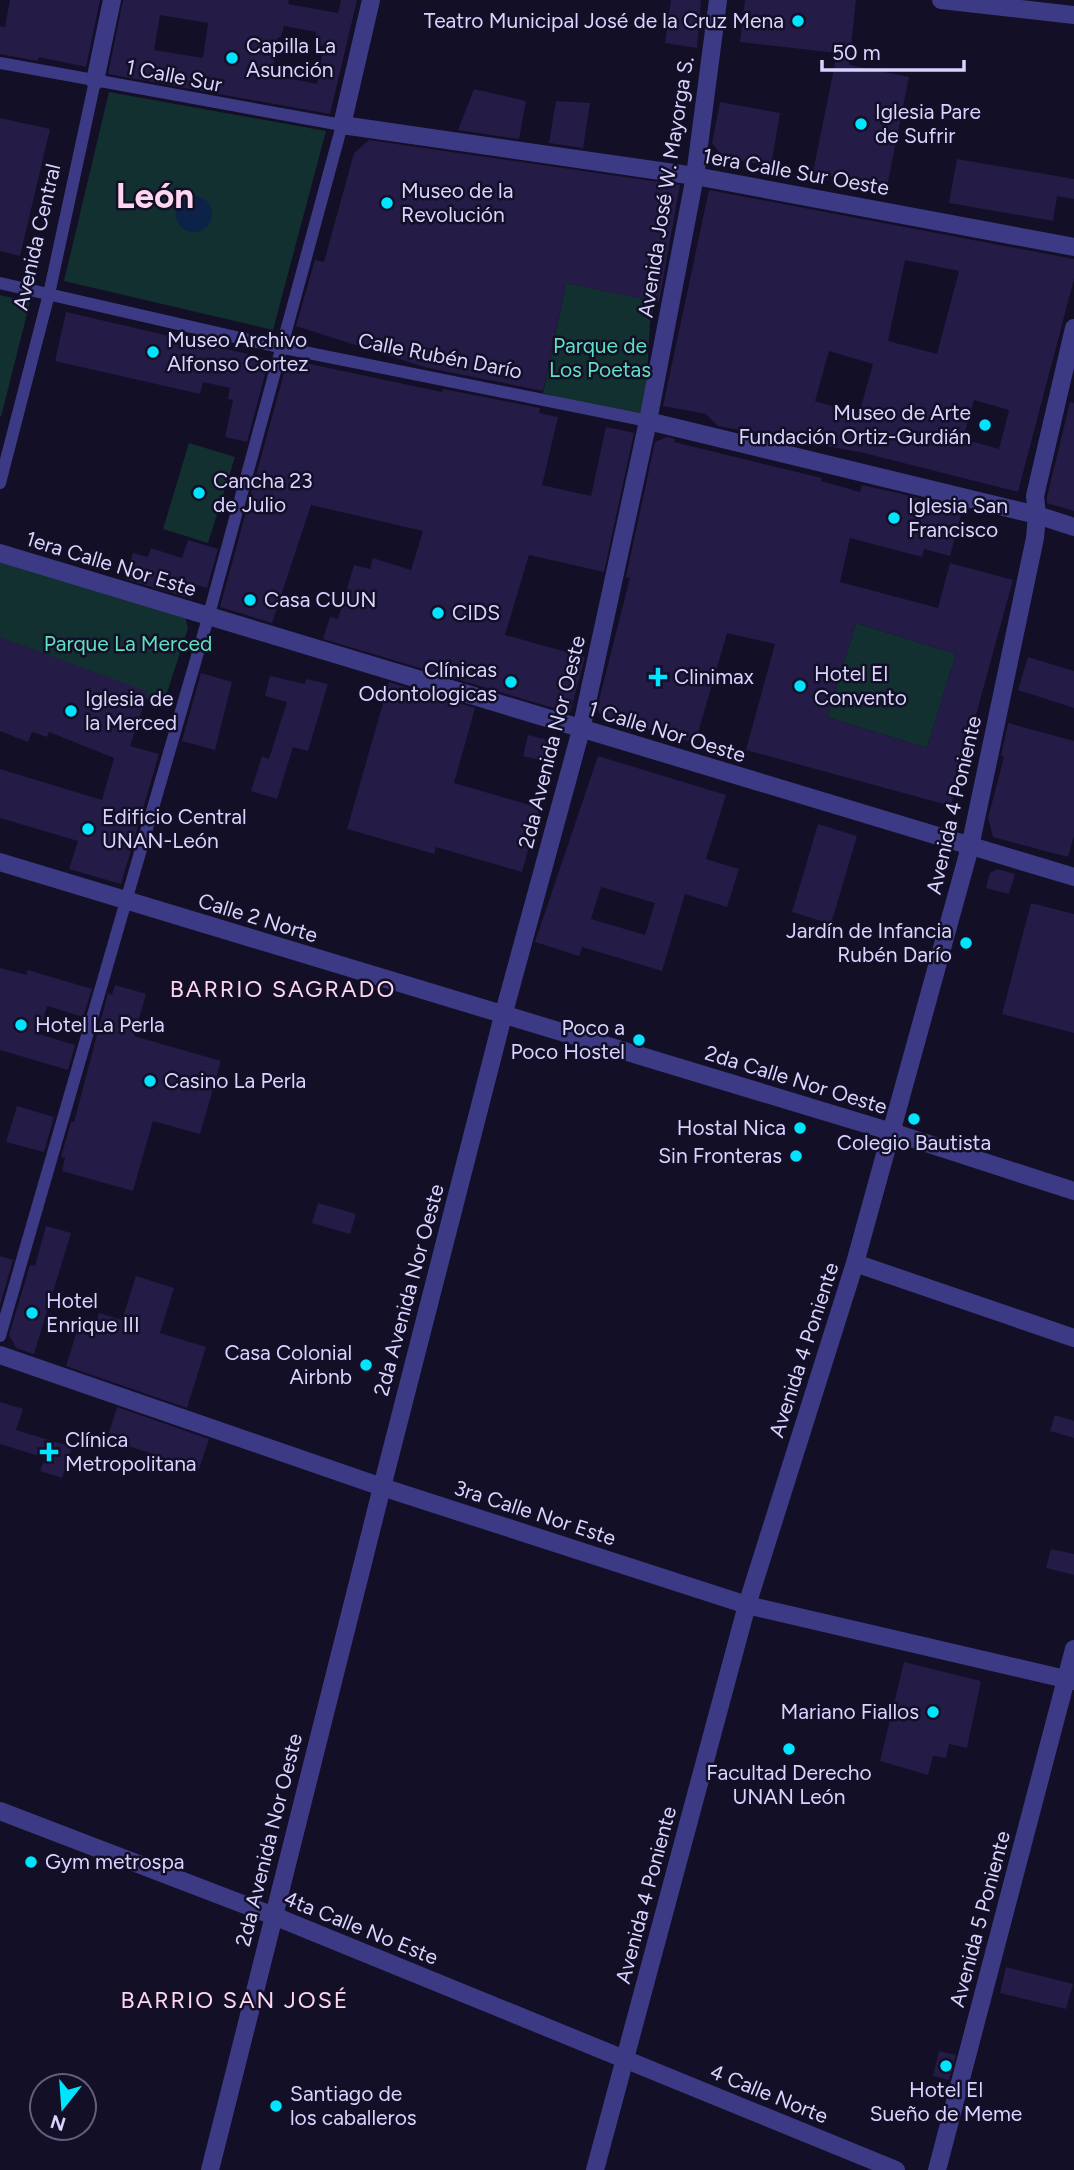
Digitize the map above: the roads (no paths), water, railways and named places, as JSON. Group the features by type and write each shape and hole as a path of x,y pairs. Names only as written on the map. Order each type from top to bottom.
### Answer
{"street":[{"name":"Avenida Central","path":"0,483 49,294 112,0"},
{"path":"0,1336 124,900 208,618 279,346 342,125 371,0"},
{"name":"Avenida José W. Mayorga S.","path":"648,421 695,176 718,0"},
{"path":"942,0 1074,15"},
{"name":"1 Calle Sur","path":"0,63 342,125"},
{"name":"1era Calle Sur Oeste","path":"342,125 695,176 1074,247"},
{"name":"Calle Rubén Darío","path":"0,283 279,346 648,421 1037,515 1074,527"},
{"name":"Avenida 4 Poniente","path":"595,2170 747,1605 855,1263 970,846 1035,538 1035,496 1074,328"},
{"name":"2da Avenida Nor Oeste","path":"210,2170 503,1016 582,730 648,421"},
{"name":"1era Calle Nor Este","path":"0,553 208,618"},
{"name":"1 Calle Nor Oeste","path":"208,618 1074,877"},
{"name":"Calle 2 Norte","path":"0,862 503,1016"},
{"name":"2da Calle Nor Oeste","path":"503,1016 892,1132 1074,1191"},
{"path":"855,1263 1074,1338"},
{"name":"3ra Calle Nor Este","path":"0,1355 382,1487 747,1605 1070,1680"},
{"name":"Avenida 5 Poniente","path":"937,2170 1070,1680 1074,1649"},
{"name":"4ta Calle No Este","path":"0,1811 274,1916 625,2061"},
{"name":"4 Calle Norte","path":"625,2061 896,2170"}],"water":[{"path":"194,196 207,201 212,214 207,227 194,232 181,227 176,214 181,201"}],"place":[{"name":"Teatro Municipal José de la Cruz Mena","path":"798,21"},
{"name":"Capilla La Asunción","path":"232,58"},
{"name":"Iglesia Pare de Sufrir","path":"861,124"},
{"name":"Museo de la Revolución","path":"387,203"},
{"name":"Museo Archivo Alfonso Cortez","path":"153,352"},
{"name":"Museo de Arte Fundación Ortiz-Gurdián","path":"985,425"},
{"name":"Cancha 23 de Julio","path":"199,493"},
{"name":"Iglesia San Francisco","path":"894,518"},
{"name":"Casa CUUN","path":"250,600"},
{"name":"CIDS","path":"438,613"},
{"name":"Clinimax","path":"658,677"},
{"name":"Clínicas Odontologicas","path":"511,682"},
{"name":"Hotel El Convento","path":"800,686"},
{"name":"Iglesia de la Merced","path":"71,711"},
{"name":"Edificio Central UNAN-León","path":"88,829"},
{"name":"Jardín de Infancia Rubén Darío","path":"966,943"},
{"name":"Hotel La Perla","path":"21,1025"},
{"name":"Poco a Poco Hostel","path":"639,1040"},
{"name":"Casino La Perla","path":"150,1081"},
{"name":"Colegio Bautista","path":"914,1119"},
{"name":"Hostal Nica","path":"800,1128"},
{"name":"Sin Fronteras","path":"796,1156"},
{"name":"Hotel Enrique III","path":"32,1313"},
{"name":"Casa Colonial Airbnb","path":"366,1365"},
{"name":"Clínica Metropolitana","path":"49,1452"},
{"name":"Mariano Fiallos","path":"933,1712"},
{"name":"Facultad Derecho UNAN León","path":"789,1749"},
{"name":"Gym metrospa","path":"31,1862"},
{"name":"Hotel El Sueño de Meme","path":"946,2066"},
{"name":"Santiago de los caballeros","path":"276,2106"}],"district":[{"name":"León","path":"155,196"},
{"name":"BARRIO SAGRADO","path":"283,989"},
{"name":"BARRIO SAN JOSÉ","path":"235,2000"}],"park label":[{"name":"Parque de Los Poetas","path":"600,358"},
{"name":"Parque La Merced","path":"128,644"}]}
